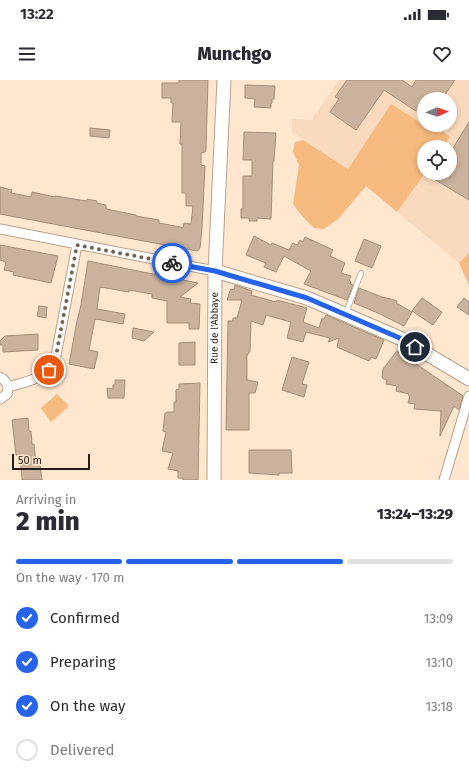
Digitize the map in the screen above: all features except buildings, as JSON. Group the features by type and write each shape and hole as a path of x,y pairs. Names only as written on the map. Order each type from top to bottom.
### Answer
{"street":[{"name":"Rue de l'Abbaye","path":"214,480 215,271 224,80"},
{"path":"0,230 215,271 307,298 402,339 469,379"},
{"path":"8,386 43,374 49,370 55,361 77,245"},
{"path":"0,377 5,380 8,386 7,394 0,399"},
{"path":"444,480 469,396"}],"lane":[{"path":"345,315 361,273"}],"shaded area":[{"path":"340,80 469,80 469,253 459,263 397,212 420,180 457,180 457,140 448,140 450,137 444,132 457,132 457,92 417,92 417,121 392,105 348,169 292,132 292,119 313,120 313,117"},
{"path":"391,104 417,121 417,132 444,132 450,137 448,140 417,140 417,180 420,180 397,212 366,186 338,219 324,229 314,228 293,204 299,165 293,152 295,142 303,140 348,169"},
{"path":"469,253 469,285 459,263"},
{"path":"57,394 69,406 51,422 41,408"}],"way so far":[{"path":"49,370 55,361 77,245 172,263"}],"route":[{"path":"172,263 215,271 307,298 402,339 415,347"}]}
